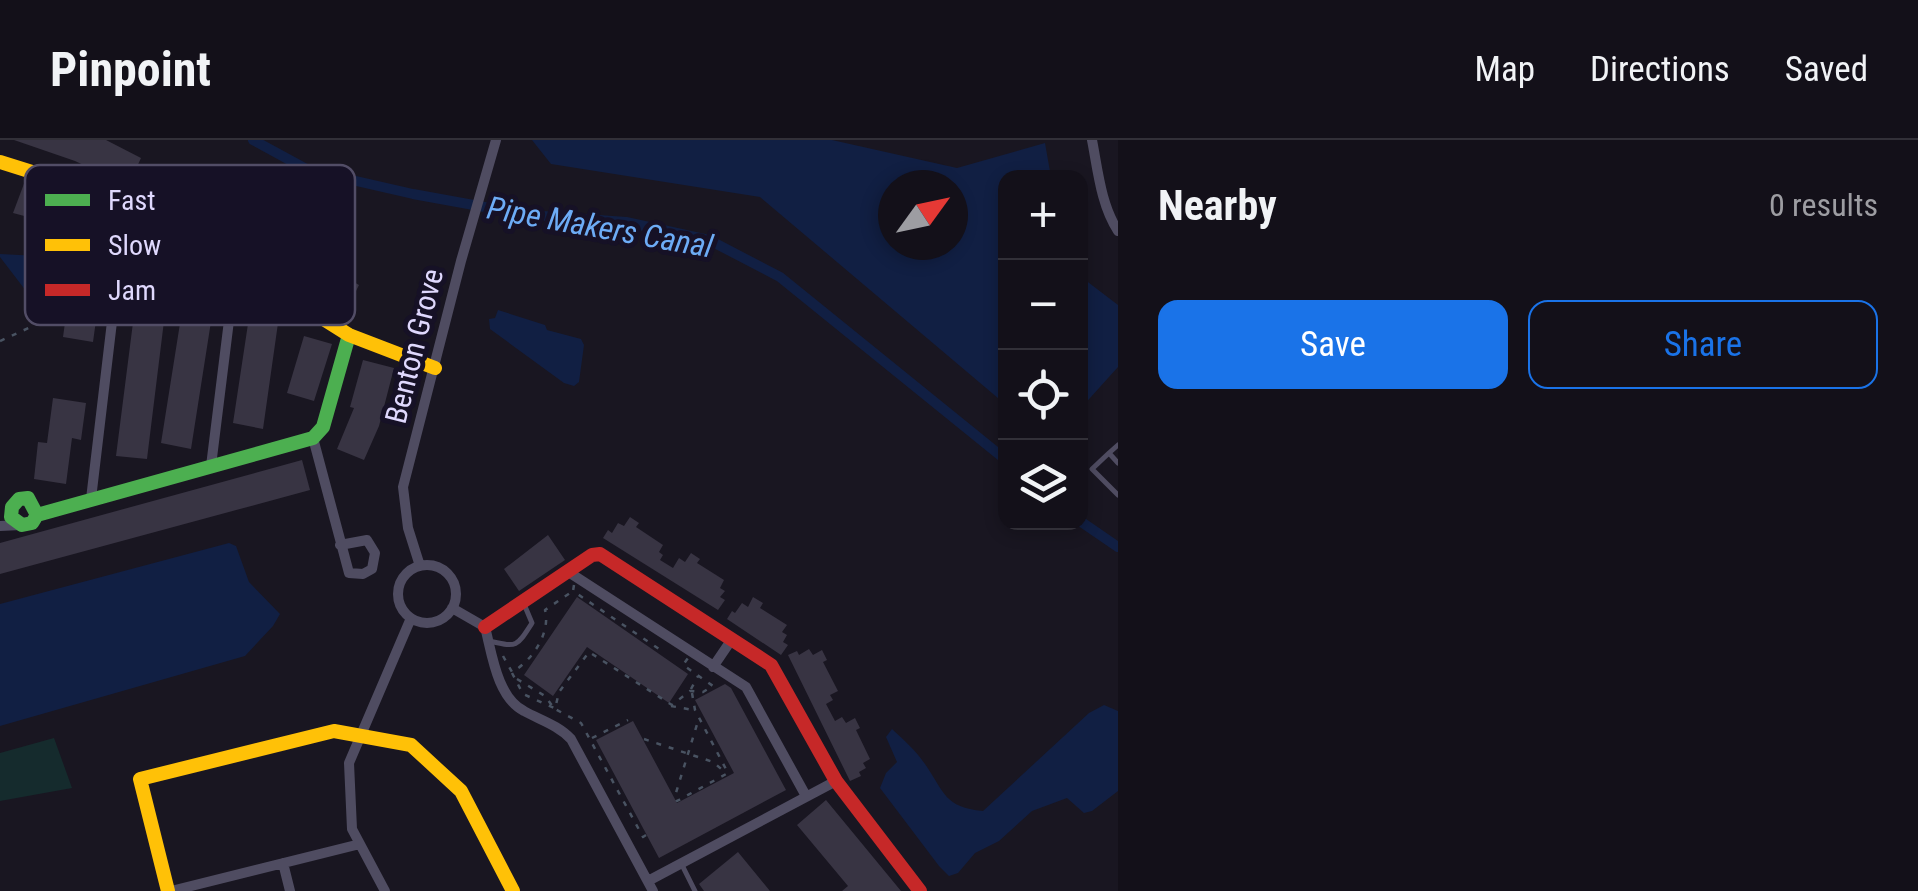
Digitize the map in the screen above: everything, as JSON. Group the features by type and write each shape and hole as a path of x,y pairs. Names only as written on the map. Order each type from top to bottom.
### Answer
{"street":[{"name":"Benton Grove","path":"420,566 408,528 404,486 496,140"},
{"path":"1092,140 1102,193 1118,231"},
{"path":"0,162 25,170"},
{"path":"91,499 111,325"},
{"path":"211,466 228,325"},
{"path":"333,325 349,335 435,368"},
{"path":"36,514 312,438 323,426 349,335"},
{"path":"312,438 340,545"},
{"path":"22,526 11,517 12,507 19,499 28,498 36,514"},
{"path":"0,526 32,523 36,514"},
{"path":"492,637 523,603 573,575 592,555 600,554 771,665 836,781 920,891"},
{"path":"420,566 439,568 452,581 456,599 452,608 446,616 429,623 411,618 404,612 398,594 404,576 420,566"},
{"path":"573,575 746,688 806,796"},
{"path":"452,608 492,637 498,677 516,706 563,730 572,739 651,886 681,863 836,781"},
{"path":"385,891 352,829 349,763 411,618"},
{"path":"713,667 732,639"},
{"path":"360,844 170,891 140,779 334,731 411,745 461,791 513,891"},
{"path":"283,864 290,891"}],"lane":[{"path":"1118,445 1092,470 1118,495"},
{"path":"1109,454 1118,463"},
{"path":"492,637 510,646 518,644 532,624 523,603"},
{"path":"681,863 696,891"}],"path":[{"path":"0,341 35,325"},
{"path":"573,575 573,591"},
{"path":"573,591 662,651 672,640"},
{"path":"512,672 523,666 546,632 545,610 573,591"},
{"path":"492,637 526,696 577,719 643,837 646,835"},
{"path":"554,708 559,692 589,652 670,706 695,710"},
{"path":"692,653 683,666 713,686 703,692 692,689"},
{"path":"691,671 688,678 695,710 727,774"},
{"path":"670,706 692,689 698,676"},
{"path":"515,678 545,696 554,708"},
{"path":"699,718 677,800 727,774"},
{"path":"590,738 628,720"},
{"path":"644,739 713,762 727,774"}],"green space":[{"path":"54,738 72,788 0,801 0,753"}],"water":[{"path":"532,140 832,140 957,168 1045,143 1050,170 998,170 998,398 760,197 551,164"},
{"path":"25,255 25,290 0,257"},
{"path":"1088,282 1118,305 1118,367 1088,400"},
{"path":"498,310 581,339 584,345 579,382 574,386 564,383 490,329 489,319 495,318"},
{"path":"229,543 236,546 249,582 280,614 245,656 0,726 0,604"},
{"path":"1104,705 1118,711 1118,791 1084,813 1067,798 1032,811 999,841 975,853 958,873 949,876 939,866 880,788 886,773 897,762 886,737 892,729 921,759 947,797 960,806 983,811 1089,713"}],"building":[{"path":"14,140 106,140 141,158 138,165 83,165"},
{"path":"25,181 25,216 13,213"},
{"path":"65,325 95,325 93,342 63,337"},
{"path":"133,325 164,325 147,459 116,456"},
{"path":"180,325 210,325 191,449 161,443"},
{"path":"248,325 278,325 263,429 233,423"},
{"path":"304,336 332,344 314,401 287,393"},
{"path":"363,360 394,368 379,426 364,460 337,449 354,408 350,407"},
{"path":"53,398 86,403 81,440 72,438 66,484 34,479 38,442 47,443"},
{"path":"302,460 310,490 0,574 0,543"},
{"path":"630,517 639,523 636,527 663,545 660,560 673,568 679,558 685,562 691,553 700,559 697,563 724,580 720,588 725,591 720,597 725,600 718,610 603,538 618,523 624,526"},
{"path":"548,535 565,560 519,591 504,569"},
{"path":"577,597 688,674 669,703 587,647 553,696 524,675"},
{"path":"753,597 763,603 760,608 787,625 782,632 787,635 783,642 788,645 781,655 727,619 742,603 748,607"},
{"path":"809,649 813,655 822,650 827,660 823,662 838,691 830,695 833,700 826,704 835,721 842,717 846,723 855,718 860,728 856,730 870,759 863,763 866,768 859,772 861,776 850,781 788,655 797,651 799,655"},
{"path":"725,684 731,688 786,790 659,858 596,740 633,721 677,803 734,773 695,700"},
{"path":"826,800 901,891 842,891 848,886 797,825"},
{"path":"738,852 770,891 704,891 699,884"}],"waterway":[{"name":"Pipe Makers Canal","path":"253,140 299,165"},
{"name":"Pipe Makers Canal","path":"355,181 529,215 626,222 709,240 780,277 998,454"},
{"name":"Pipe Makers Canal","path":"1088,526 1118,547"}],"traffic: fast":[{"path":"37,515 28,498 19,499 12,507 11,517 22,525 32,523 37,515 313,438 323,427 349,335"}],"traffic: slow":[{"path":"0,162 25,170"},
{"path":"333,325 349,335 435,368"},
{"path":"168,891 140,779 334,731 411,745 461,791 513,891"}],"traffic: jam":[{"path":"485,627 592,555 600,554 771,665 836,781 920,891"}]}
